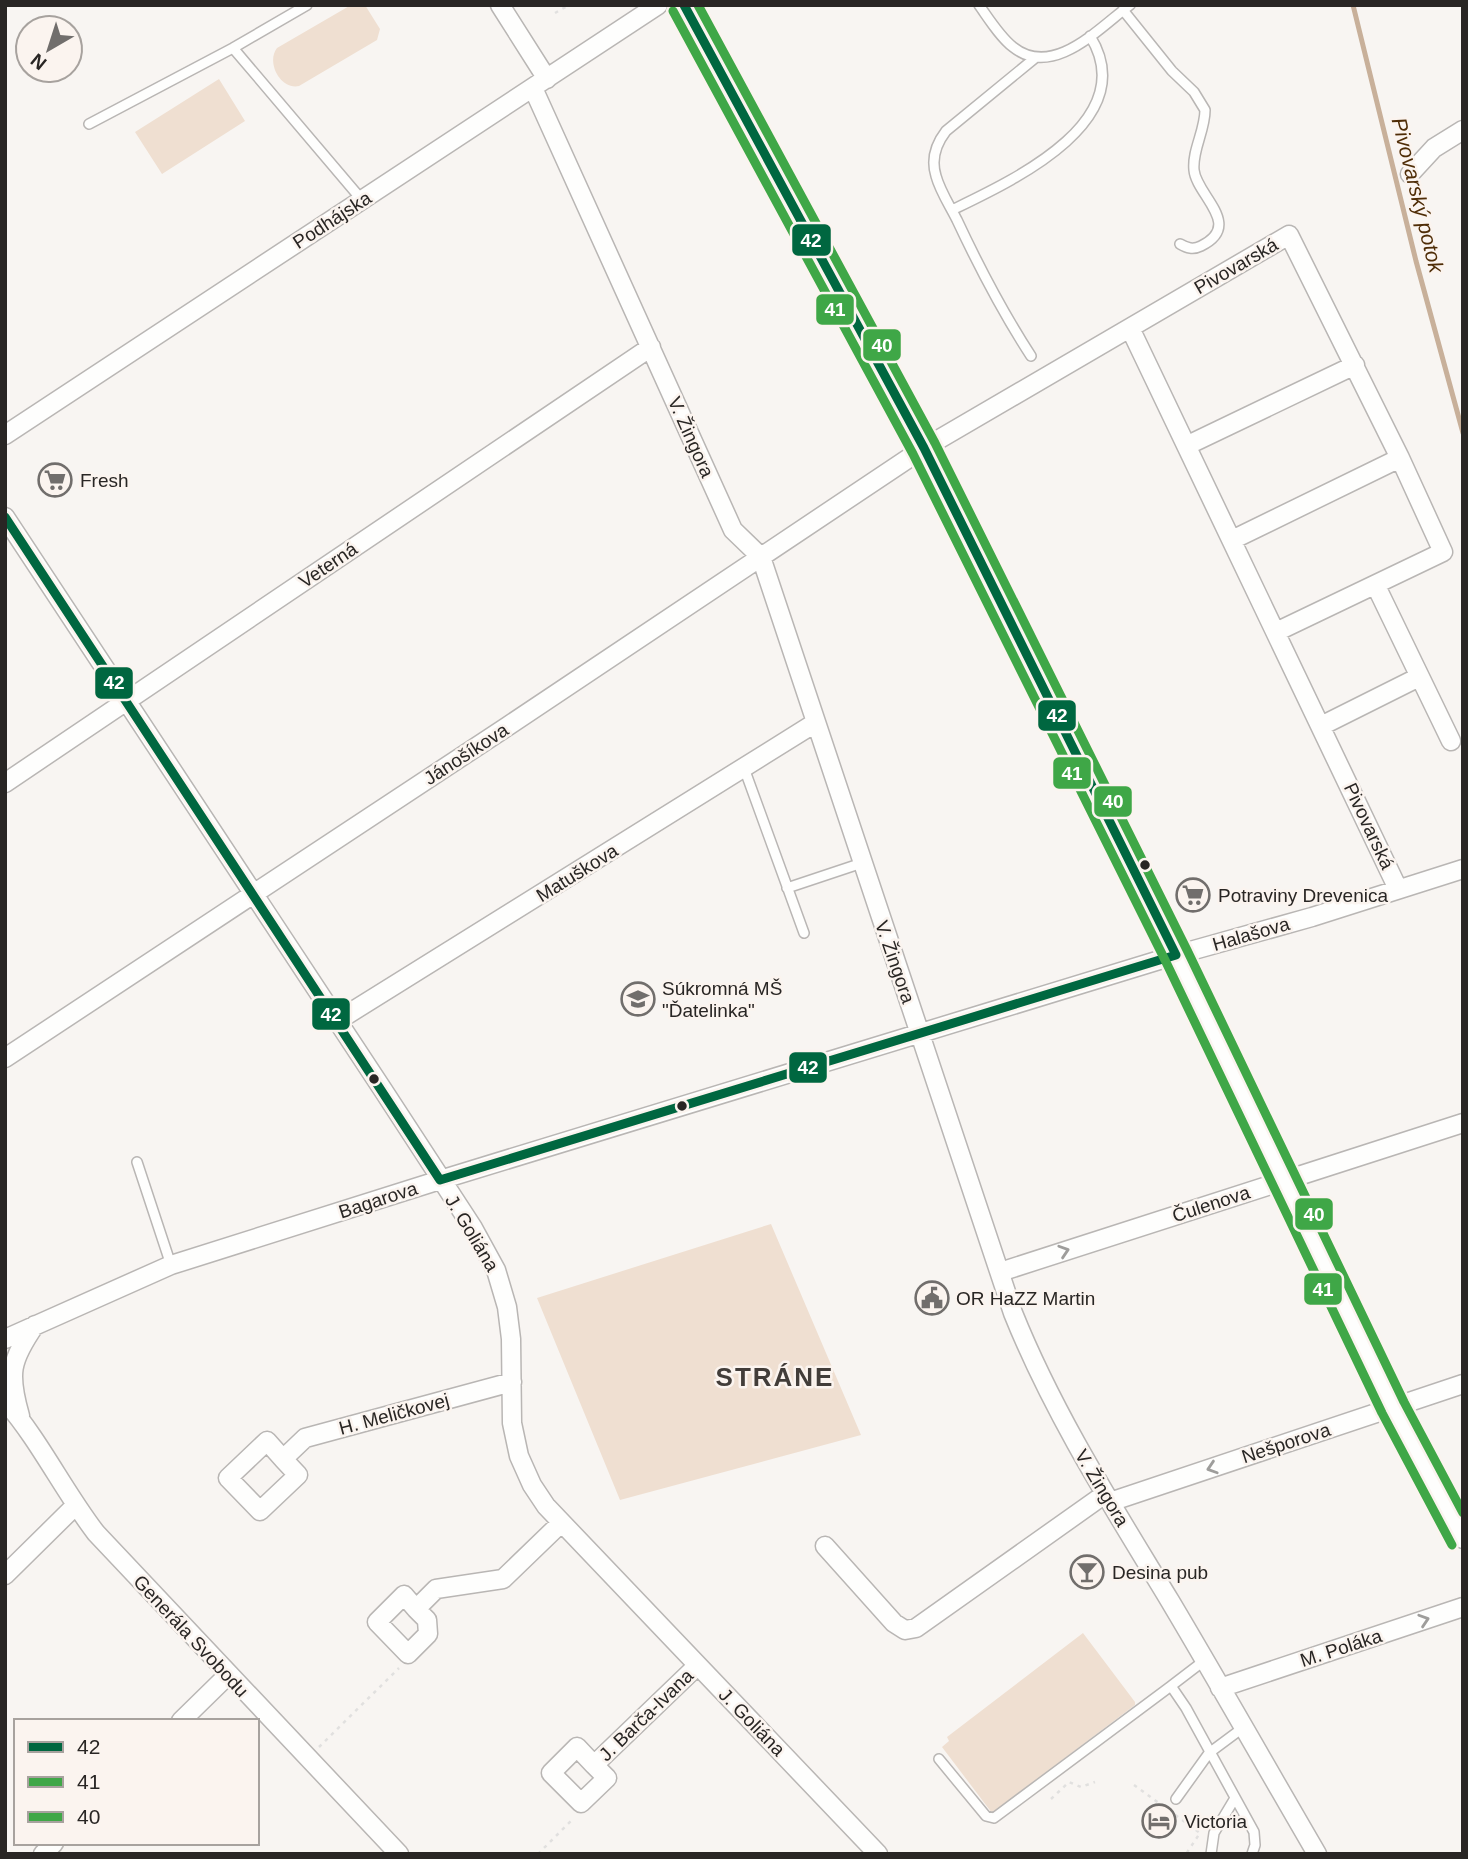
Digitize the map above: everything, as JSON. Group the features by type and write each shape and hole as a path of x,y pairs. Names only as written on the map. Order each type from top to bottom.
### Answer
{"street":[{"name":"V. Žingora","path":"500,5 540,84 651,347 733,530 761,557 999,1272 1039,1374 1066,1428 1317,1854"},
{"name":"Podhájska","path":"5,435 659,5"},
{"path":"684,5 924,448 1176,955 1393,1408 1463,1539"},
{"path":"1410,174 1434,148 1463,130"},
{"name":"Pivovarská","path":"924,448 1289,235 1355,365 1443,552 1276,632"},
{"name":"Pivovarská","path":"1130,328 1398,889"},
{"name":"Veterná","path":"5,782 651,347"},
{"path":"1188,445 1355,365"},
{"name":"Jánošíkova","path":"5,1058 924,448"},
{"path":"1232,540 1400,458"},
{"name":"J. Goliána","path":"5,517 473,1228 496,1270 507,1307 511,1339 512,1423 519,1456 532,1485 561,1523 870,1851"},
{"path":"1376,586 1451,741"},
{"path":"1321,726 1419,677"},
{"name":"Matuškova","path":"337,1021 815,723"},
{"name":"Halašova","path":"919,1034 1176,955 1312,917 1463,869"},
{"name":"Bagarova","path":"5,1339 171,1265 919,1034"},
{"name":"Čulenova","path":"999,1272 1463,1123"},
{"path":"21,1419 12,1378 14,1360 35,1324"},
{"name":"H. Meličkovej","path":"283,1459 305,1438 512,1382"},
{"name":"Nešporova","path":"825,1546 894,1623 905,1630 916,1628 1108,1498 1463,1384"},
{"name":"Generála Svobodu","path":"5,1401 21,1419 75,1506 118,1559 308,1758 387,1850"},
{"path":"5,1575 75,1506"},
{"path":"416,1609 436,1589 503,1579 561,1523"},
{"path":"404,1595 416,1609 427,1620 428,1634 408,1654 377,1622 404,1595"},
{"name":"M. Poláka","path":"1220,1688 1463,1607"},
{"name":"J. Barča-Ivana","path":"594,1765 697,1666"},
{"path":"183,1719 228,1675"},
{"name":"J. Barča-Ivana","path":"577,1748 594,1765 607,1778 581,1803 551,1773 577,1748"}],"lane":[{"path":"89,124 233,48 307,5"},
{"path":"979,5 1012,47 1035,58 1046,59 1064,53 1127,8 1172,71 1194,92 1205,110 1194,170 1196,181 1217,214 1219,226 1212,237 1200,247 1193,249 1180,244"},
{"path":"952,210 1029,169 1055,152 1080,128 1096,104 1102,73 1098,48 1090,36"},
{"path":"233,48 362,200"},
{"path":"1031,356 1000,305 952,210 936,176 934,162 939,140 956,120 1035,58"},
{"path":"744,768 804,933"},
{"path":"787,888 862,863"},
{"path":"137,1162 171,1265"},
{"path":"939,1759 986,1816 994,1818 1205,1660"},
{"path":"1171,1686 1186,1708 1254,1832 1255,1845 1252,1854"},
{"path":"1175,1800 1209,1752 1244,1727"},
{"path":"1211,1854 1214,1833 1235,1798"}],"path":[{"path":"555,13 569,5"},
{"path":"308,1758 405,1662 408,1654"},
{"path":"1051,1799 1069,1782 1081,1787 1095,1782"},
{"path":"1134,1785 1200,1833 1186,1854"},
{"path":"538,1854 579,1814 581,1803"}],"shaded area":[{"path":"351,5 365,5 380,29 377,40 299,86 286,84 274,67 277,48"},
{"path":"219,79 245,121 162,174 135,132"},
{"path":"771,1224 861,1435 620,1500 537,1298"},
{"path":"1083,1633 1135,1705 992,1813 942,1747 949,1741 947,1737"}],"waterway":[{"name":"Pivovarský potok","path":"1353,5 1416,261 1463,433"}],"transit line":[{"name":"42","path":"684,5 924,448 1176,955"},
{"name":"40","path":"698,5 935,443 1187,950 1404,1402 1463,1513"},
{"name":"41","path":"673,11 913,454 1165,960 1382,1413 1452,1545"},
{"name":"42","path":"5,517 440,1180"},
{"name":"42","path":"440,1180 1176,955"}],"place":[{"name":"Fresh","path":"55,480"},
{"name":"Potraviny Drevenica","path":"1193,895"},
{"name":"Súkromná MŠ \"Ďatelinka\"","path":"638,999"},
{"name":"OR HaZZ Martin","path":"932,1298"},
{"name":"Desina pub","path":"1087,1572"},
{"name":"Victoria","path":"1159,1821"}],"district":[{"name":"STRÁNE","path":"775,1377"}]}
